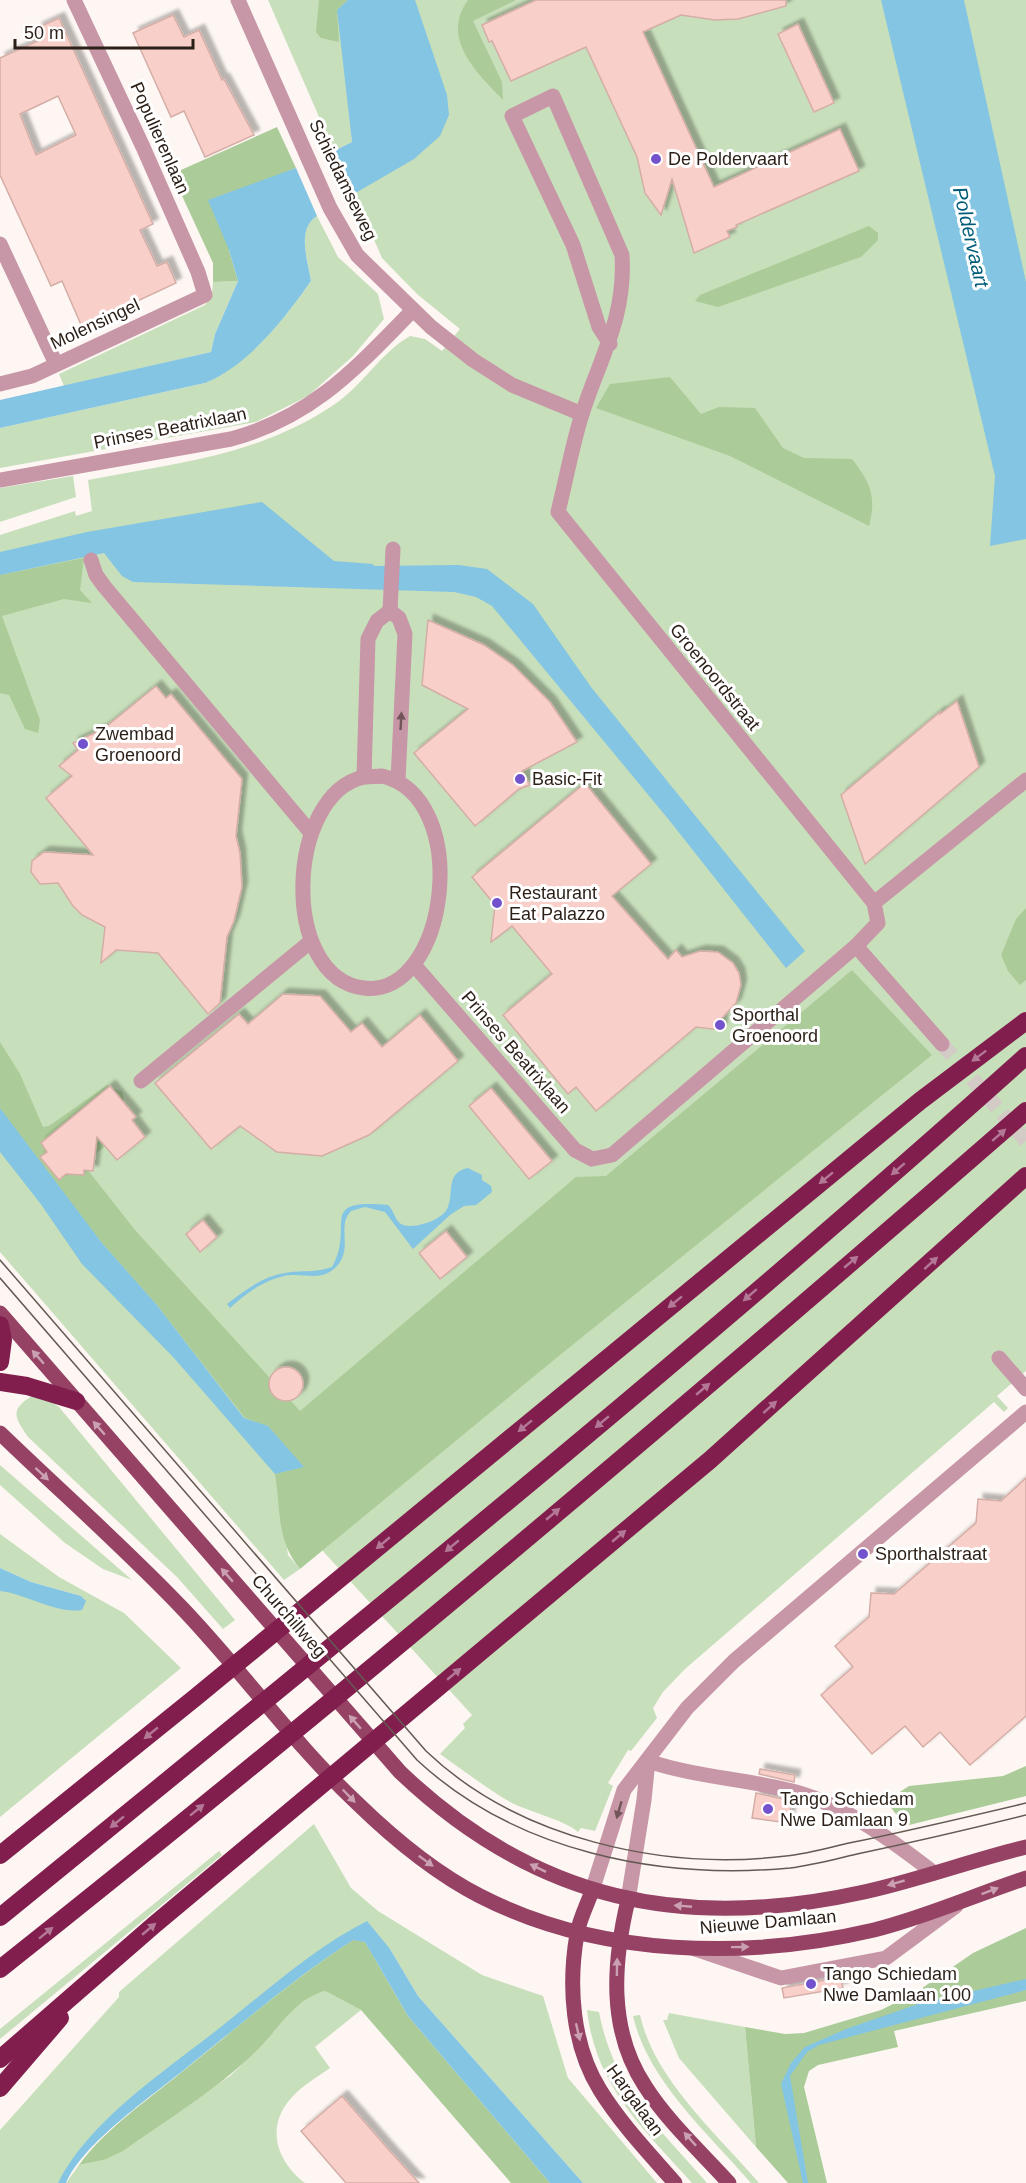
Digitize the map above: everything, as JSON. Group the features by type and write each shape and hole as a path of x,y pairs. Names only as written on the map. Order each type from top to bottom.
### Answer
{"highway":[{"path":"0,1855 196,1697 920,1101 1026,1021"},
{"path":"0,1917 632,1397 943,1131 1026,1056"},
{"path":"0,1969 371,1668 646,1437 1026,1112"},
{"path":"0,2059 104,1967 710,1460 1026,1176"},
{"path":"0,1325 3,1340 0,1362"},
{"path":"0,1382 27,1386 76,1401"},
{"path":"0,2088 104,1967"}],"main road":[{"name":"Churchillweg","path":"0,1313 363,1731 424,1796 468,1830 509,1854 592,1891"},
{"path":"0,1433 158,1583 319,1764 355,1802 396,1839 434,1867 480,1896 577,1932"},
{"name":"Nieuwe Damlaan","path":"592,1891 628,1900 710,1908 795,1905 866,1892 1026,1847"},
{"name":"Nieuwe Damlaan","path":"577,1932 618,1940 692,1948 748,1947 834,1938 917,1918 1026,1878"},
{"name":"Hargalaan","path":"592,1891 577,1932 573,1985 576,2022 584,2057 599,2089 619,2118 675,2183"},
{"name":"Hargalaan","path":"628,1900 618,1940 616,1991 619,2022 633,2066 651,2096 729,2183"}],"street":[{"name":"Populierenlaan","path":"74,0 148,158 198,272 205,295"},
{"name":"Schiedamseweg","path":"238,0 342,230 357,255 442,337 500,377 529,393 582,414"},
{"path":"582,414 610,344 624,284 622,255 553,96 512,116 573,245 599,327 610,344"},
{"path":"0,244 56,364"},
{"name":"Molensingel","path":"0,384 32,376 205,295"},
{"name":"Prinses Beatrixlaan","path":"0,480 231,439 261,430 302,410 328,393 356,368 412,310"},
{"name":"Groenoordstraat","path":"582,414 558,512 874,903"},
{"path":"364,777 368,639 377,621 390,606 393,549"},
{"path":"91,560 99,580 311,833"},
{"path":"390,606 399,618 405,634 398,780"},
{"path":"382,776 398,780 423,805 431,818 441,871 437,903 428,942 415,966 387,986 364,989 341,981 325,965 310,942 304,892 311,833 321,811 334,795 364,777 382,776"},
{"path":"942,1044 856,946 878,923 874,903 1026,780"},
{"path":"141,1081 310,942"},
{"name":"Prinses Beatrixlaan","path":"415,966 575,1150 592,1159 612,1155 856,946"},
{"path":"999,1358 1026,1389"},
{"path":"592,1891 624,1790 648,1761 670,1726 734,1661 1026,1412"},
{"path":"648,1761 671,1769 696,1771 798,1792 845,1813 899,1846 934,1873"},
{"path":"628,1900 648,1761"},
{"path":"692,1948 781,1978 886,1958 958,1904"}],"green space":[{"path":"268,0 1026,0 1026,1371 997,1396 1008,1408 1004,1412 994,1402 685,1669 663,1692 653,1708 657,1718 631,1751 628,1750 608,1783 613,1786 595,1831 581,1828 578,1832 565,1824 510,1802 440,1754 465,1728 463,1724 472,1715 281,1505 288,1555 300,1569 284,1580 0,1252 0,535 75,511 76,516 92,511 88,480 184,462 245,447 304,423 343,398 389,351 410,336 425,339 442,351 460,329 417,294 382,258 354,194 380,178 351,125 352,142 334,151"},
{"path":"319,0 348,0 337,10 339,42 321,38 316,32"},
{"path":"468,0 516,0 473,21 502,82 503,100 473,67 460,42 458,28 460,14"},
{"path":"277,127 296,168 278,176 229,250 238,281 213,282 213,263 172,174"},
{"path":"317,216 338,257 378,294 384,319 353,356 308,396 256,422 0,468 0,428 205,383 236,364 277,325 311,281 305,237 311,222"},
{"path":"869,226 878,233 878,240 861,257 718,307 695,301 700,295"},
{"path":"238,281 215,334 211,352 64,386 59,374 205,305 212,295 213,282"},
{"path":"670,377 701,414 719,407 755,408 783,448 804,458 852,459 870,490 872,506 869,526 730,456 596,408 610,384"},
{"path":"73,476 76,497 0,522 0,488"},
{"path":"84,558 80,590 92,603 64,599 2,616 40,720 38,733 25,729 9,695 0,693 0,575"},
{"path":"1026,908 1026,980 1020,985 1008,971 1001,955 1016,919"},
{"path":"852,970 932,1055 560,1355 300,1569 292,1558 283,1536 275,1474 303,1467 268,1426 245,1418 156,1304 102,1243 30,1151 0,1108 0,1042 20,1074 43,1127 49,1126 107,1085 122,1092 126,1120 124,1129 119,1136 83,1164 135,1230 300,1411 576,1177 606,1176"},
{"path":"32,1396 44,1396 59,1407 235,1620 223,1629 177,1577 28,1437 16,1415 20,1406"},
{"path":"0,1465 132,1580 103,1569 65,1543 0,1485"},
{"path":"0,1534 59,1577 124,1613 181,1668 0,1817 0,1591 81,1596 31,1582 0,1568"},
{"path":"1026,1766 1026,1796 905,1826 886,1801 909,1786 1003,1776"},
{"path":"314,1824 351,1888 378,1911 482,1975 543,1996 568,2078 657,2183 583,2183 418,1996 390,1949 176,2062 84,2144 58,2183 0,2183 0,2130 119,1997 119,1992"},
{"path":"219,1851 222,1855 0,2039 0,2029"},
{"path":"1026,1928 1026,2001 894,2031 898,2047 818,2065 809,2071 804,2087 827,2183 788,2183 756,2147 745,2027 785,2034 804,2033 881,2010 915,1993 973,1953"},
{"path":"353,1940 365,1942 408,2016 550,2183 511,2183 361,2010 325,1991 315,1994 299,2005 250,2057 198,2099 123,2151 104,2160 79,2165 128,2115 288,1987"},
{"path":"325,1991 361,2010 315,2047 330,2068 295,2094 280,2117 277,2140 280,2152 294,2173 305,2183 66,2183 79,2165 104,2160 230,2076 267,2040 293,2009 313,1994"},
{"path":"587,2010 599,2012 615,2063 640,2105 707,2183 692,2183 624,2105 600,2062"},
{"path":"669,2013 745,2027 756,2147 679,2058 663,2020 667,2020"},
{"path":"640,2015 647,2039 673,2083 689,2105 759,2183 751,2183 666,2084 641,2040 633,2016"}],"water":[{"path":"348,0 415,0 447,95 449,115 440,136 414,159 354,194 334,151 352,142 337,10"},
{"name":"Poldervaart","path":"881,0 964,0 1026,282 1026,539 990,546 995,476"},
{"path":"296,168 317,216 307,229 305,237 311,281 277,325 251,353 221,375 205,383 0,428 0,400 211,352 215,334 238,281 229,250 208,200"},
{"path":"262,502 334,561 373,564 374,566 459,565 487,569 533,604 591,687 805,951 786,968 669,820 492,606 476,597 454,592 133,582 122,576 104,553 0,575 0,552 87,532"},
{"path":"0,1108 102,1243 156,1304 244,1418 268,1426 304,1467 275,1474 174,1358 82,1264 40,1203 0,1152"},
{"path":"468,1168 482,1175 482,1180 491,1186 492,1192 476,1205 464,1206 450,1215 413,1249 385,1212 365,1207 351,1211 345,1224 344,1253 331,1271 314,1276 282,1276 250,1291 230,1308 227,1304 269,1277 332,1267 341,1239 342,1218 345,1211 352,1206 388,1205 399,1222 406,1226 433,1221 447,1209 456,1174"},
{"path":"0,1568 31,1582 81,1596 86,1601 82,1610 51,1607 0,1591"},
{"path":"367,1921 390,1949 418,1996 583,2183 550,2183 408,2016 365,1942 353,1940 288,1986 137,2107 87,2152 66,2183 58,2183 89,2138 131,2097 292,1970"},
{"path":"1026,1979 1026,1990 819,2045 807,2052 790,2076 808,2183 803,2183 781,2084 791,2063 805,2047 846,2029 921,2003"}],"building":[{"path":"536,0 786,0 786,6 738,19 715,20 681,15 643,32 714,187 840,129 859,171 736,225 737,227 727,231 730,237 694,253 672,179 661,215 645,193 637,157 586,47 511,81 482,25"},
{"path":"173,15 184,37 199,30 222,80 224,79 254,135 205,157 184,111 171,117 133,33"},
{"path":"59,18 153,224 140,230 157,266 167,262 176,283 82,327 62,281 51,286 0,175 0,58 42,39 37,28","holes":["58,96 76,135 36,155 20,114"]},
{"path":"798,24 834,103 814,112 778,34"},
{"path":"428,620 484,645 513,665 550,702 577,742 522,771 530,785 519,789 475,826 414,753 468,709 422,685"},
{"path":"156,686 166,698 171,694 242,779 236,836 240,853 242,887 234,921 227,937 220,1003 208,1014 158,953 116,950 101,963 105,927 82,915 58,883 40,884 31,872 32,861 44,852 93,855 46,798 72,776 59,766 78,750 73,743 103,729"},
{"path":"957,701 979,767 865,864 841,795 940,712 940,714"},
{"path":"585,783 651,864 612,896 668,959 676,950 682,957 700,951 718,952 733,963 739,973 741,985 736,1003 722,1018 721,1030 696,1027 596,1111 576,1087 568,1094 503,1015 552,974 512,926 491,942 495,905 472,877"},
{"path":"283,994 320,996 351,1032 362,1023 382,1047 420,1015 458,1061 369,1135 322,1156 277,1152 240,1126 211,1149 155,1083 239,1014 248,1024"},
{"path":"110,1086 136,1117 132,1120 145,1137 117,1160 97,1137 93,1171 84,1170 84,1175 66,1174 59,1180 40,1157 47,1152 41,1143"},
{"path":"491,1088 552,1161 529,1179 469,1106"},
{"path":"203,1220 217,1237 200,1252 186,1234"},
{"path":"446,1231 467,1257 440,1279 419,1253"},
{"path":"286,1367 298,1372 303,1384 298,1396 286,1401 274,1396 269,1384 274,1372"},
{"path":"1026,1478 1026,1716 970,1765 940,1732 923,1747 905,1726 872,1754 821,1695 853,1667 835,1646 869,1617 871,1593 894,1594 976,1523 978,1499 1001,1501"},
{"path":"760,1769 795,1775 794,1782 759,1774"},
{"path":"756,1793 792,1801 788,1823 752,1818"},
{"path":"841,1977 843,1988 784,1998 782,1988"},
{"path":"342,2096 419,2183 346,2183 301,2131"}],"tunnel":[{"path":"942,1044 1026,1141"}],"tram line":[{"path":"0,1260 426,1751 463,1781 504,1807 548,1827 594,1842 642,1853 691,1858 739,1859 810,1852 1026,1803"},
{"path":"0,1278 417,1760 456,1792 499,1817 544,1838 592,1853 641,1863 690,1869 740,1871 807,1865 1026,1815"}],"place":[{"name":"De Poldervaart","path":"656,159"},
{"name":"Zwembad Groenoord","path":"83,744"},
{"name":"Basic-Fit","path":"520,779"},
{"name":"Restaurant Eat Palazzo","path":"497,903"},
{"name":"Sporthal Groenoord","path":"720,1025"},
{"name":"Sporthalstraat","path":"863,1554"},
{"name":"Tango Schiedam Nwe Damlaan 9","path":"768,1809"},
{"name":"Tango Schiedam Nwe Damlaan 100","path":"811,1984"}]}
